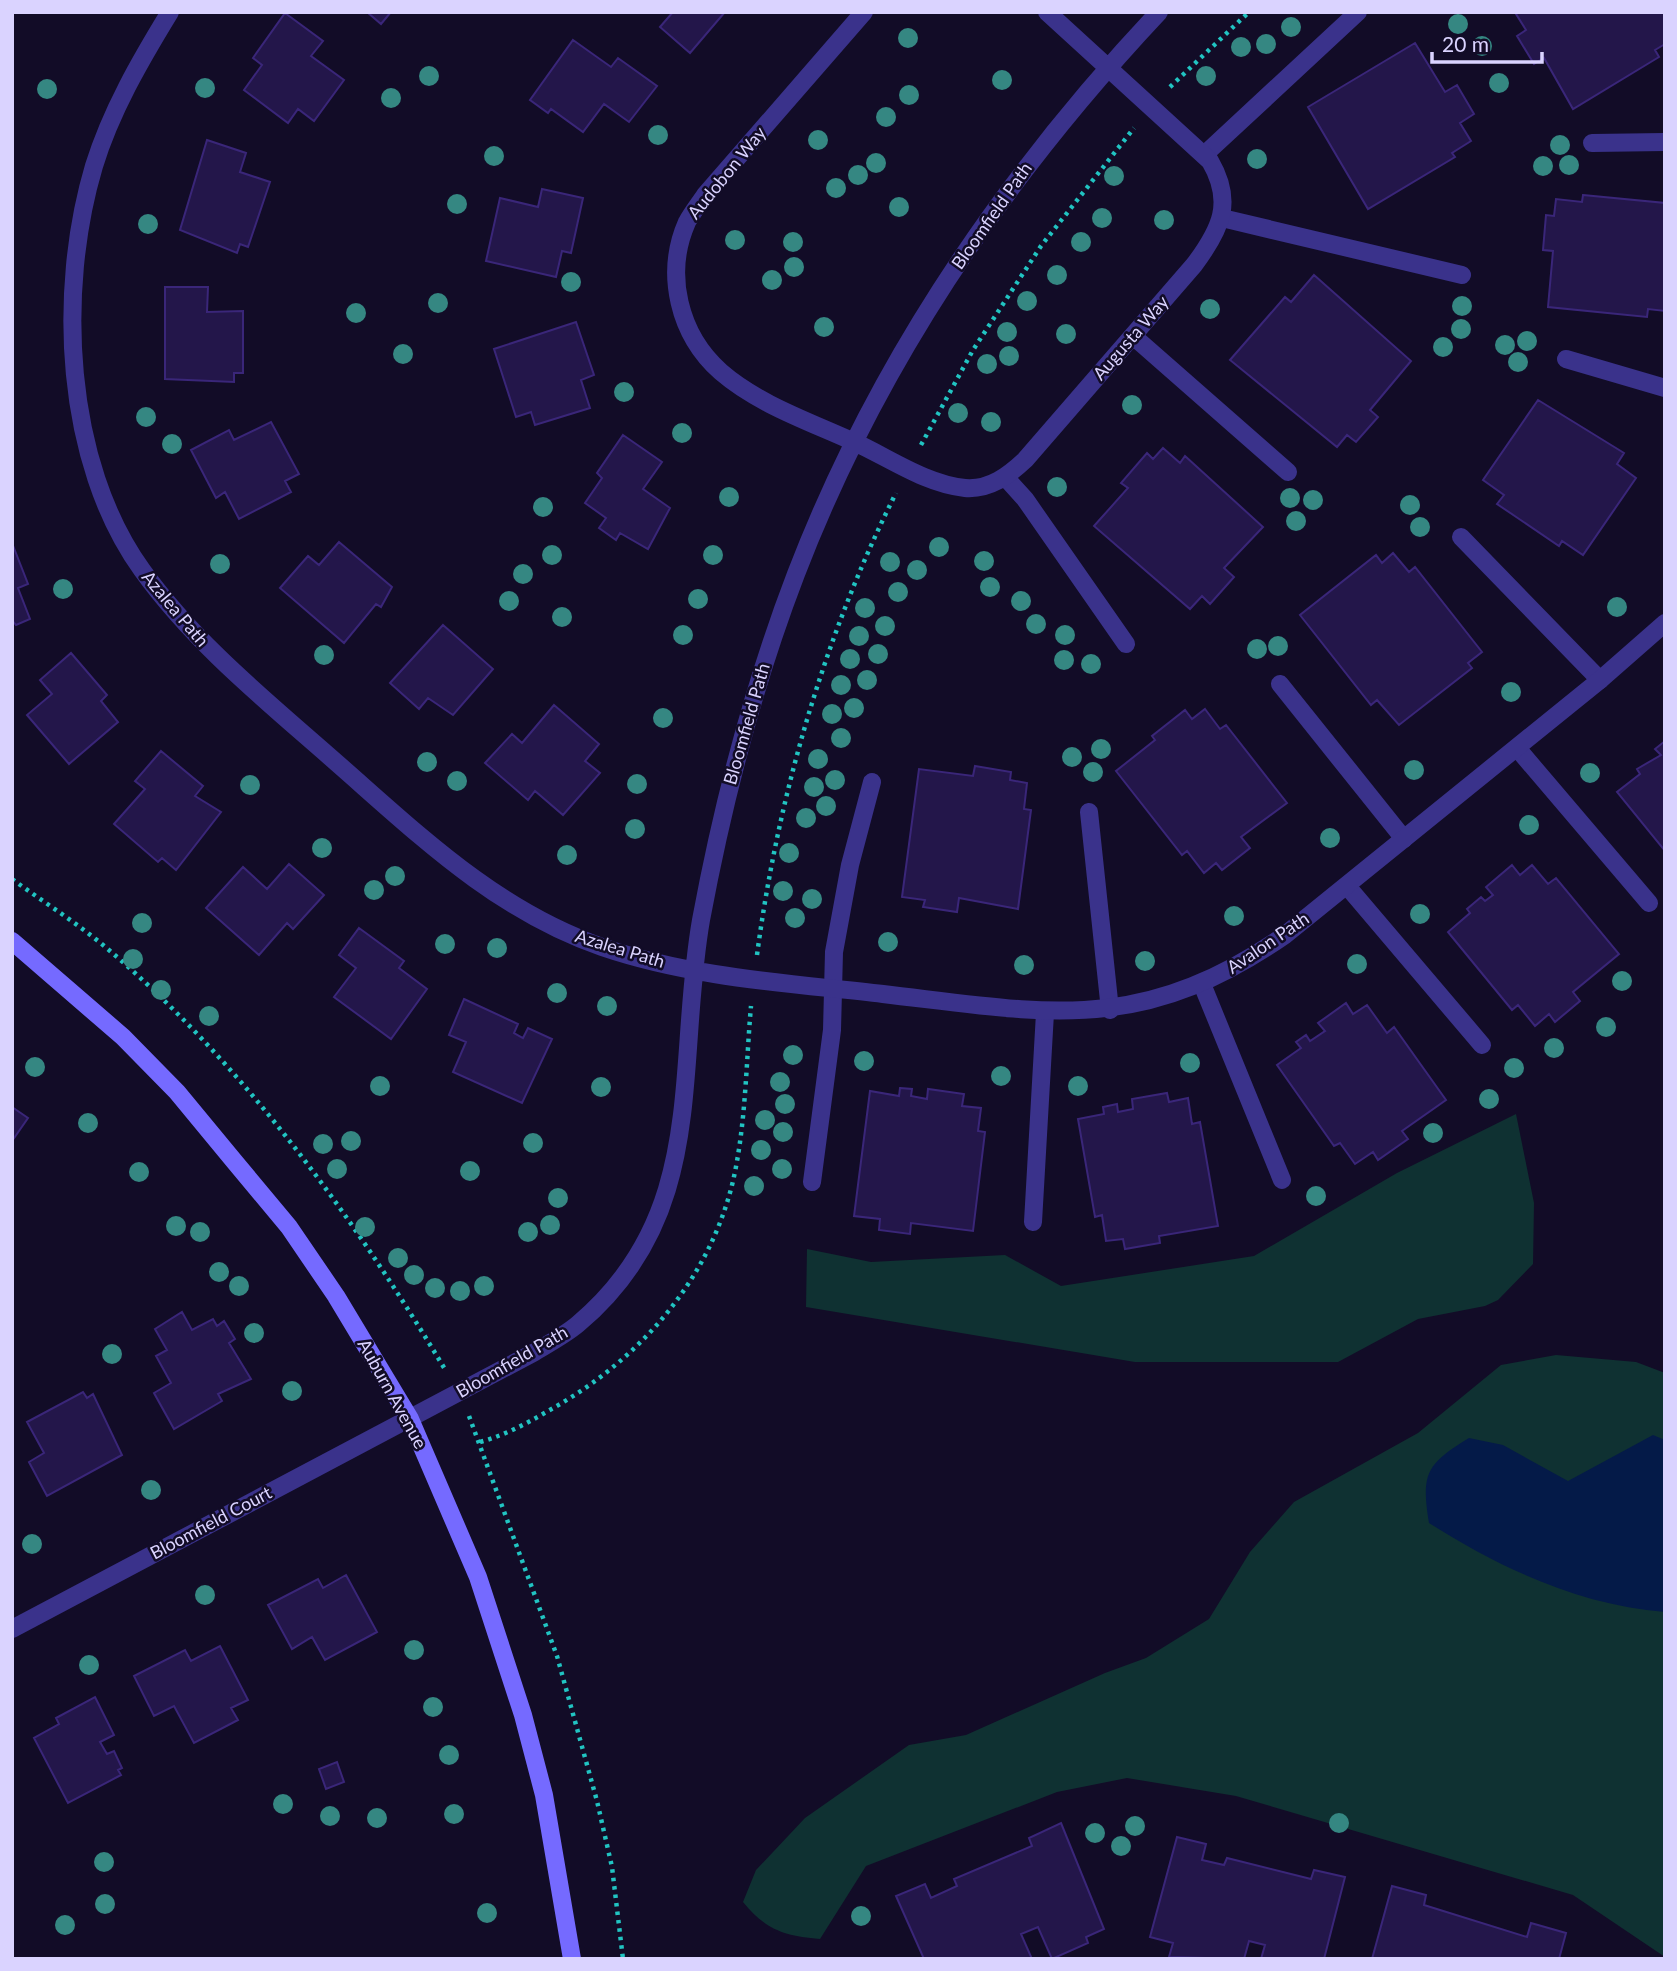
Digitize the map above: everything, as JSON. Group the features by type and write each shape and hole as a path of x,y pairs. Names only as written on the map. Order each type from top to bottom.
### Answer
{"street":[{"name":"Azalea Path","path":"170,12 139,63 114,114 95,165 83,214 73,282 72,340 77,398 90,455 113,520 139,567 211,651 454,865 516,907 576,936 602,947 692,970"},
{"name":"Audobon Way","path":"854,442 751,393 722,372 697,346 682,313 676,285 679,251 687,222 705,195 864,12"},
{"path":"1047,12 1108,66"},
{"name":"Bloomfield Path","path":"410,1419 533,1353 578,1324 609,1292 652,1232 666,1199 677,1159 692,970 716,841 754,695 798,571 854,442 900,358 987,220 1025,167 1108,66 1159,12"},
{"path":"1205,155 1358,12"},
{"name":"Augusta Way","path":"1006,478 1194,265 1211,243 1222,218 1220,179 1205,155 1108,66"},
{"path":"1592,143 1665,142"},
{"path":"1222,218 1462,275"},
{"path":"1133,335 1288,472"},
{"path":"1566,359 1665,388"},
{"path":"854,442 907,469 946,484 967,488 1006,478 1025,499 1126,644"},
{"path":"1461,537 1600,680"},
{"name":"Avalon Path","path":"692,970 753,982 832,988 1045,1013 1110,1010 1143,1004 1202,984 1254,956 1347,886 1600,680 1665,623"},
{"path":"1280,684 1404,839"},
{"path":"1517,747 1649,903"},
{"path":"812,1182 832,1030 834,952 850,865 872,782"},
{"path":"1088,812 1110,1010"},
{"path":"1347,886 1482,1045"},
{"name":"Auburn Avenue","path":"12,941 123,1037 185,1102 289,1227 336,1296 410,1419 478,1577 523,1715 544,1795 572,1959"},
{"path":"1202,984 1282,1180"},
{"path":"1033,1222 1045,1013"},
{"name":"Bloomfield Court","path":"12,1629 410,1419"}],"path":[{"path":"480,1442 503,1436 586,1390 609,1372 658,1325 704,1255 722,1216 733,1180 740,1135 753,982 775,844 812,707 855,586 907,469 972,350 1008,294 1092,178 1152,106 1249,12"}],"green space":[{"path":"1516,1114 1534,1203 1533,1264 1498,1300 1485,1306 1418,1319 1338,1362 1135,1362 806,1307 807,1249 871,1262 1005,1255 1061,1286 1254,1256 1397,1173"},
{"path":"1556,1355 1636,1362 1665,1373 1665,1957 1573,1895 1236,1796 1127,1778 1057,1792 866,1866 820,1939 777,1930 751,1912 743,1902 756,1870 805,1818 909,1745 966,1735 1105,1673 1146,1658 1209,1619 1250,1552 1294,1502 1418,1433 1501,1365"}],"water":[{"path":"1653,1435 1665,1440 1665,1612 1602,1601 1541,1582 1484,1555 1429,1523 1426,1493 1430,1472 1443,1455 1469,1438 1503,1445 1568,1481"}],"building":[{"path":"367,12 391,12 381,24"},
{"path":"673,12 725,12 690,53 660,27"},
{"path":"1665,12 1665,44 1655,50 1659,57 1573,109 1544,58 1534,64 1517,36 1526,30 1516,14"},
{"path":"285,13 323,41 311,56 344,80 314,121 298,109 288,123 244,90 262,65 253,58"},
{"path":"573,40 611,67 618,58 657,86 629,122 604,104 583,132 551,109 548,113 530,100"},
{"path":"1415,43 1445,92 1457,85 1474,114 1460,123 1471,141 1452,153 1455,157 1368,209 1308,107"},
{"path":"207,140 246,153 240,172 270,182 248,247 240,244 237,253 180,230"},
{"path":"542,189 583,198 571,253 562,251 556,277 486,261 500,198 538,207"},
{"path":"1583,195 1665,203 1665,311 1648,309 1647,317 1548,307 1553,251 1543,250 1546,215 1554,216 1556,199 1582,202"},
{"path":"1314,275 1411,361 1370,410 1378,417 1356,442 1347,435 1337,447 1230,360 1285,297 1291,302"},
{"path":"165,287 208,287 207,312 243,311 243,373 234,373 234,382 165,379"},
{"path":"576,322 594,375 581,380 590,408 535,425 531,412 516,417 494,349"},
{"path":"1538,400 1624,453 1617,464 1636,478 1583,555 1562,541 1559,546 1497,504 1504,495 1483,480"},
{"path":"271,422 299,474 285,481 291,492 239,519 225,492 216,498 191,450 229,430 234,440"},
{"path":"623,435 662,462 643,489 670,508 648,549 620,533 616,540 599,528 606,518 585,503 602,478 597,473"},
{"path":"1163,448 1180,463 1185,456 1263,527 1224,568 1234,577 1210,604 1202,596 1190,609 1094,526 1128,488 1121,483 1147,453 1153,459"},
{"path":"339,542 392,587 381,607 376,604 344,643 280,588 308,556 319,565"},
{"path":"12,543 28,584 18,588 30,619 16,625 12,620"},
{"path":"1393,553 1409,572 1415,567 1482,652 1468,663 1472,668 1399,725 1377,700 1371,705 1300,615 1376,555 1382,563"},
{"path":"443,625 493,669 453,715 428,698 419,709 390,683"},
{"path":"71,653 107,695 101,701 118,722 69,764 27,715 52,694 40,680"},
{"path":"554,705 599,744 585,761 600,773 563,815 535,791 528,800 485,763 512,734 522,743"},
{"path":"1205,709 1220,729 1226,725 1287,803 1241,837 1250,848 1222,870 1216,863 1204,873 1187,851 1182,855 1116,771 1155,740 1152,736 1185,710 1192,719"},
{"path":"1665,741 1665,851 1617,792 1640,774 1637,769 1661,755 1655,749"},
{"path":"161,751 203,786 195,796 221,812 176,870 162,858 158,862 114,824 145,789 135,781"},
{"path":"975,766 1011,772 1010,780 1027,783 1024,809 1031,810 1018,909 959,898 957,912 923,907 925,900 902,897 919,769 973,776"},
{"path":"289,864 324,895 293,929 287,923 259,955 206,908 243,867 267,889"},
{"path":"1512,865 1520,875 1532,865 1548,884 1556,878 1619,954 1573,992 1580,1001 1555,1022 1549,1014 1535,1026 1518,1005 1512,1010 1448,932 1470,913 1467,909 1481,897 1485,901 1493,895 1486,887"},
{"path":"359,928 404,961 399,968 427,989 391,1039 334,997 356,968 339,955"},
{"path":"464,999 518,1024 514,1033 523,1038 528,1028 552,1039 522,1103 453,1072 466,1042 449,1035"},
{"path":"1346,1003 1353,1014 1367,1005 1387,1033 1394,1027 1446,1100 1402,1131 1408,1139 1378,1160 1373,1152 1355,1164 1340,1143 1334,1146 1277,1065 1301,1048 1296,1042 1306,1035 1310,1041 1325,1031 1318,1023"},
{"path":"900,1088 912,1089 911,1096 927,1099 928,1089 964,1094 962,1106 981,1108 978,1131 985,1132 973,1231 911,1223 910,1234 879,1230 880,1219 854,1216 870,1091 899,1096"},
{"path":"1167,1093 1169,1102 1188,1098 1192,1124 1200,1122 1218,1226 1159,1236 1160,1243 1125,1249 1123,1239 1106,1241 1102,1215 1095,1217 1078,1119 1104,1114 1103,1107 1117,1104 1118,1112 1133,1109 1132,1099"},
{"path":"12,1107 28,1118 12,1141"},
{"path":"182,1312 192,1330 213,1319 217,1326 224,1321 235,1339 229,1343 251,1379 218,1394 222,1401 174,1429 154,1393 171,1383 156,1356 167,1350 155,1329"},
{"path":"83,1392 87,1398 93,1394 122,1455 47,1496 29,1462 44,1453 27,1422"},
{"path":"346,1575 377,1632 325,1660 312,1637 292,1649 268,1605 318,1579 323,1588"},
{"path":"220,1646 248,1700 231,1708 238,1720 194,1743 174,1706 154,1716 134,1676 185,1650 191,1661"},
{"path":"95,1697 114,1735 100,1742 107,1754 114,1751 122,1768 118,1770 121,1775 68,1803 34,1738 59,1724 56,1718"},
{"path":"337,1762 344,1782 326,1789 319,1769"},
{"path":"1061,1823 1104,1929 1086,1937 1088,1943 1052,1959 1038,1927 1021,1934 1032,1959 924,1959 896,1896 925,1884 931,1898 957,1886 954,1879 1032,1846 1029,1838"},
{"path":"1177,1837 1206,1844 1202,1860 1224,1865 1227,1858 1311,1879 1314,1870 1345,1877 1324,1959 1261,1959 1265,1945 1249,1941 1244,1959 1169,1957 1173,1943 1150,1937"},
{"path":"1392,1886 1426,1895 1424,1905 1527,1937 1531,1923 1566,1933 1559,1959 1372,1959"}]}
